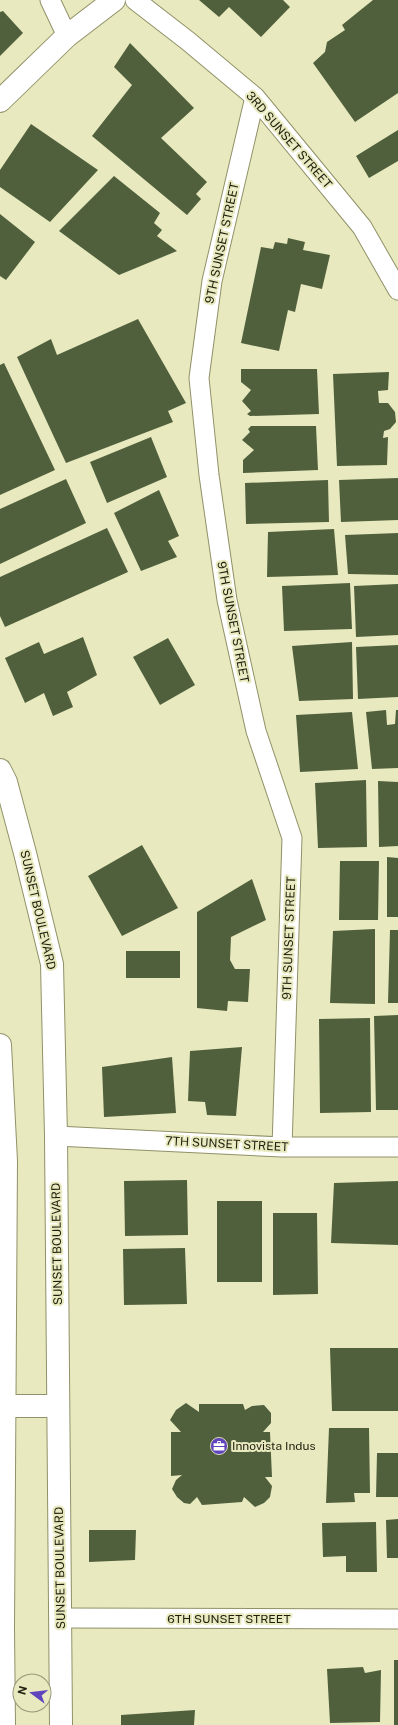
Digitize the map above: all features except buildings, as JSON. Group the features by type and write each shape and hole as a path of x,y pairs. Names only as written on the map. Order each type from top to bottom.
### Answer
{"main road":[{"path":"0,101 67,36 114,0"},
{"name":"SUNSET BOULEVARD","path":"0,770 6,782 52,964 56,1136 61,1725"},
{"path":"0,1045 6,1161 3,1629 4,1725"},
{"path":"4,1406 58,1406"}],"street":[{"path":"50,0 67,36"},
{"name":"3RD SUNSET STREET","path":"135,0 188,41 255,97 362,227 398,290"},
{"name":"9TH SUNSET STREET","path":"255,97 212,281 199,378 209,475 226,600 256,731 292,838 282,1148"},
{"name":"7TH SUNSET STREET","path":"56,1136 282,1148 398,1147"},
{"name":"6TH SUNSET STREET","path":"61,1618 398,1619"}],"place":[{"name":"Innovista Indus","path":"219,1446"}]}
